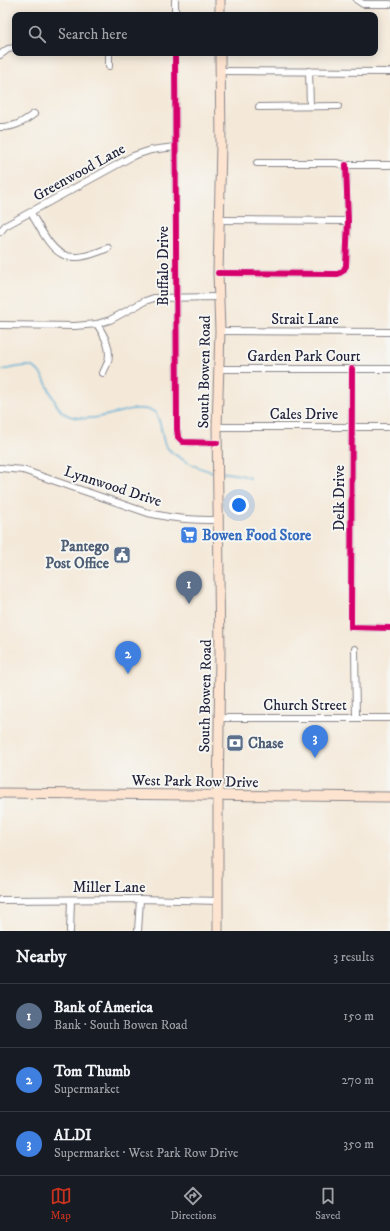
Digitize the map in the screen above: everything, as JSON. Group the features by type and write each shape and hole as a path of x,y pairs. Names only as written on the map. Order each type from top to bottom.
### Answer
{"main road":[{"path":"220,0 220,12"},
{"name":"South Bowen Road","path":"218,931 218,796 220,718 218,369 220,331 218,273 221,144 220,56"},
{"name":"West Park Row Drive","path":"0,793 390,797"}],"street":[{"path":"175,0 175,12"},
{"path":"358,0 363,4 390,4"},
{"path":"0,55 8,49 12,48"},
{"path":"109,56 109,66"},
{"name":"Buffalo Drive","path":"175,56 177,429 178,437 183,442 218,443"},
{"path":"221,71 390,72"},
{"path":"309,71 310,106"},
{"path":"259,107 338,106"},
{"path":"0,127 6,128 22,124 34,114"},
{"name":"Greenwood Lane","path":"0,232 5,226 133,156 151,150 175,147"},
{"path":"257,163 390,165"},
{"path":"218,273 338,274 343,271 346,266 348,221 346,165"},
{"path":"31,213 54,250 66,256 80,258 92,255 108,248"},
{"path":"219,220 348,221"},
{"path":"0,325 75,326 97,324 110,320 145,301 154,298 219,297"},
{"path":"97,324 109,349 108,360 103,373"},
{"name":"Strait Lane","path":"220,331 390,332"},
{"name":"Garden Park Court","path":"218,369 390,369"},
{"name":"Delk Drive","path":"352,369 351,627 390,628"},
{"name":"Cales Drive","path":"218,427 390,427"},
{"name":"Lynnwood Drive","path":"0,468 23,470 148,513 180,520 218,520"},
{"path":"355,649 356,718"},
{"name":"Church Street","path":"220,718 390,718"},
{"path":"138,931 140,899"},
{"name":"Miller Lane","path":"0,900 140,899 218,901"},
{"path":"70,931 71,900"}],"waterway":[{"path":"0,370 25,366 35,368 45,380 61,411 67,415 92,418 136,409 144,409 155,412 159,419 164,442 167,447 178,457 208,471 214,472"},
{"path":"220,472 250,478"}],"cycle path":[{"path":"175,56 177,429 178,437 183,442 217,443"},
{"path":"218,273 338,274 343,271 346,266 348,221 346,165"},
{"path":"352,369 351,627 390,628"}],"place":[{"name":"Bowen Food Store","path":"189,535"},
{"name":"Pantego Post Office","path":"122,555"},
{"name":"Bank of America","path":"189,604"},
{"name":"Tom Thumb","path":"128,674"},
{"name":"Chase","path":"235,743"},
{"name":"ALDI","path":"315,758"}]}
